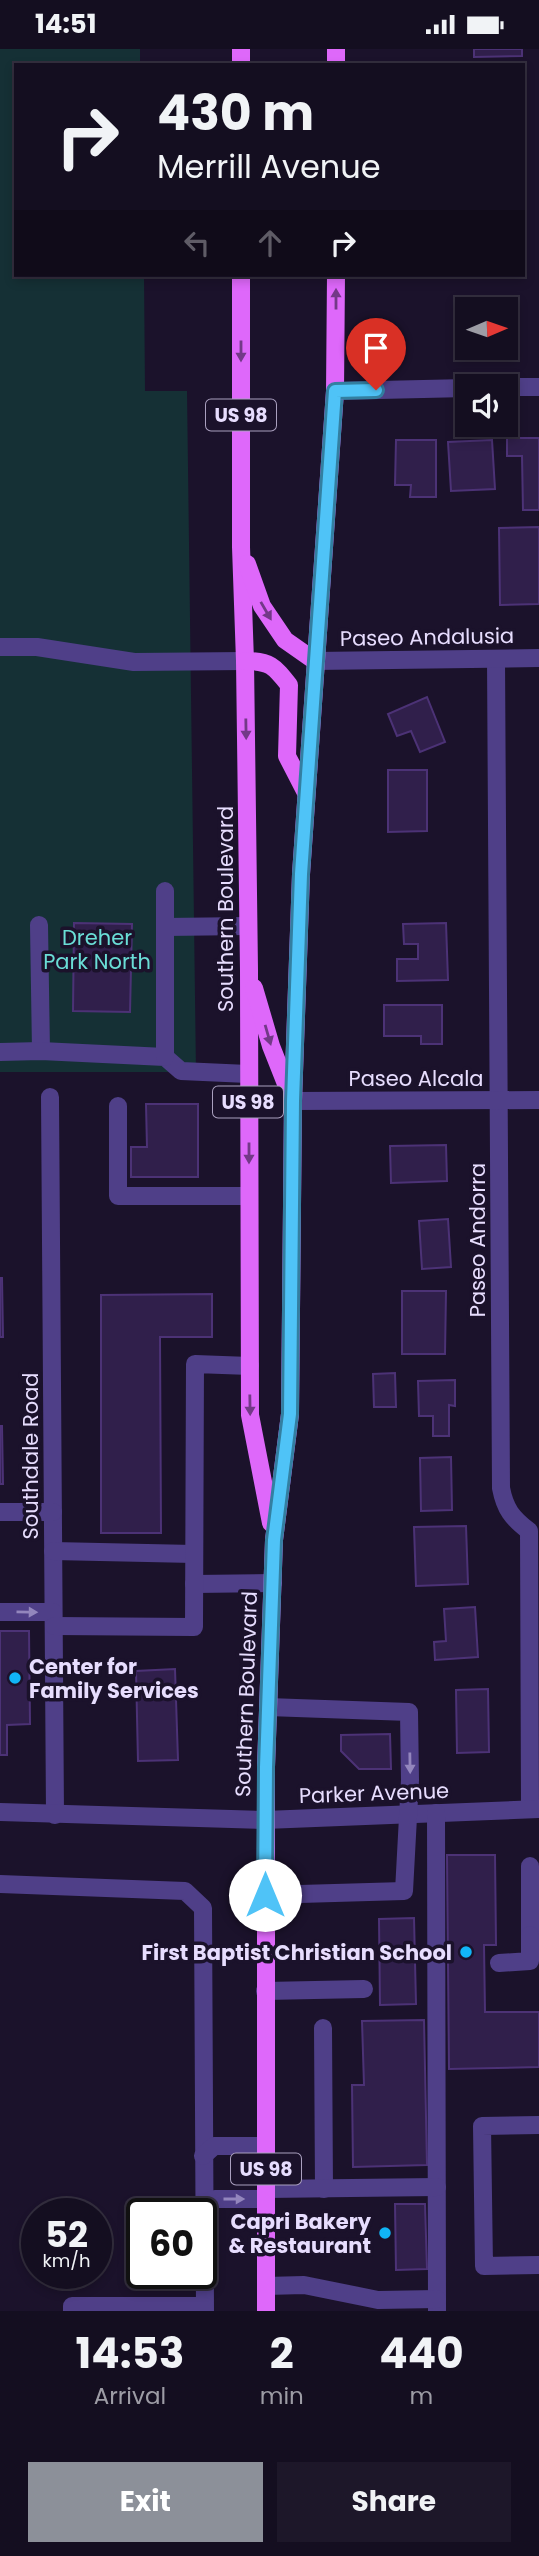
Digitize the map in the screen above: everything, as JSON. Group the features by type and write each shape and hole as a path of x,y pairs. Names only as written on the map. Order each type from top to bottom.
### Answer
{"main road":[{"name":"Southern Boulevard","path":"241,277 241,547 248,926 250,1415 274,1540"},
{"name":"Southern Boulevard","path":"266,2311 265,1820 268,1707 274,1540 290,1414 293,1101 306,792 335,391 336,277"},
{"path":"241,547 262,607 285,641 315,660"},
{"path":"245,661 259,661 274,666 289,685 287,756 306,792"},
{"path":"248,970 271,1046 293,1101"}],"street":[{"path":"518,387 539,387"},
{"path":"335,391 455,388"},
{"path":"0,647 37,647 134,661 245,661"},
{"name":"Paseo Andorra","path":"496,659 501,1488 504,1504 512,1518 534,1532 535,1809"},
{"name":"Paseo Andalusia","path":"315,660 539,659"},
{"path":"165,891 165,1057"},
{"path":"39,925 41,1051"},
{"path":"165,927 248,926"},
{"path":"0,1052 41,1051 165,1057 181,1071 248,1074"},
{"name":"Southdale Road","path":"50,1097 55,1815"},
{"name":"Paseo Alcala","path":"293,1101 539,1100"},
{"path":"118,1106 118,1196 249,1196"},
{"path":"0,1612 54,1619 194,1627 195,1364 250,1366"},
{"path":"0,1512 53,1513"},
{"path":"53,1551 194,1554"},
{"path":"194,1584 273,1583"},
{"path":"265,1895 404,1891 409,1815 409,1711 268,1707"},
{"name":"Parker Avenue","path":"0,1812 265,1820 535,1809"},
{"path":"266,2285 304,2285 378,2299 437,2305 436,1813"},
{"path":"499,1962 530,1961 534,1935 530,1866"},
{"path":"0,1884 185,1891 203,1908 204,2198"},
{"path":"265,1991 363,1989"},
{"path":"323,2028 324,2189"},
{"path":"539,2126 482,2126 484,2266 539,2265"},
{"path":"203,2156 214,2146 266,2146"},
{"path":"217,2199 324,2189 437,2187"},
{"path":"72,2311 72,2306 205,2309 205,2289"}],"green space":[{"name":"Dreher Park North","path":"0,49 140,49 140,63 14,63 14,277 144,277 145,391 187,391 196,1072 0,1072"}],"building":[{"path":"474,49 522,49 522,56 474,57"},
{"path":"525,224 526,224 525,276"},
{"path":"507,438 539,438 539,510 523,510 522,456 507,456"},
{"path":"396,440 436,440 436,497 410,497 411,485 395,485"},
{"path":"492,440 495,489 451,491 448,442"},
{"path":"539,527 539,604 500,605 499,528"},
{"path":"427,697 445,742 420,752 411,731 397,736 388,714"},
{"path":"388,770 427,770 427,831 388,832"},
{"path":"74,923 132,924 130,1012 73,1011"},
{"path":"446,923 448,980 397,981 397,959 418,959 418,944 404,944 403,924"},
{"path":"384,1005 442,1005 442,1044 421,1044 421,1036 384,1036"},
{"path":"146,1104 198,1104 198,1177 131,1177 131,1147 147,1147"},
{"path":"446,1145 447,1181 391,1183 390,1146"},
{"path":"448,1219 451,1267 422,1269 419,1221"},
{"path":"2,1278 3,1337 0,1337"},
{"path":"402,1291 446,1291 445,1354 402,1354"},
{"path":"212,1294 212,1337 160,1337 161,1533 101,1533 101,1295"},
{"path":"395,1373 396,1407 374,1407 373,1374"},
{"path":"455,1380 455,1406 449,1405 449,1436 433,1436 433,1416 419,1416 418,1381"},
{"path":"2,1426 3,1484 0,1484"},
{"path":"451,1457 452,1510 421,1511 420,1458"},
{"path":"466,1526 468,1584 416,1586 414,1527"},
{"path":"475,1607 478,1657 435,1660 434,1642 446,1641 444,1609"},
{"name":"Center for Family Services","path":"0,1631 29,1631 30,1724 7,1725 7,1755 0,1755"},
{"path":"175,1669 178,1760 138,1761 136,1671"},
{"path":"488,1689 489,1752 457,1753 456,1690"},
{"path":"390,1734 391,1769 359,1769 341,1751 341,1735"},
{"path":"447,1855 495,1855 496,1945 484,1945 485,2012 539,2012 539,2067 449,2069"},
{"path":"414,1918 416,2004 380,2005 379,1919"},
{"path":"424,2020 427,2165 353,2167 352,2085 364,2085 362,2021"},
{"path":"395,2204 425,2204 427,2269 396,2270"}],"place":[{"name":"Center for Family Services","path":"15,1678"},
{"name":"First Baptist Christian School","path":"466,1952"},
{"name":"Capri Bakery & Restaurant","path":"385,2233"}],"route":[{"path":"265,1895 266,1767 274,1540 290,1414 293,1101 307,765 327,529 335,391 376,390"}]}
